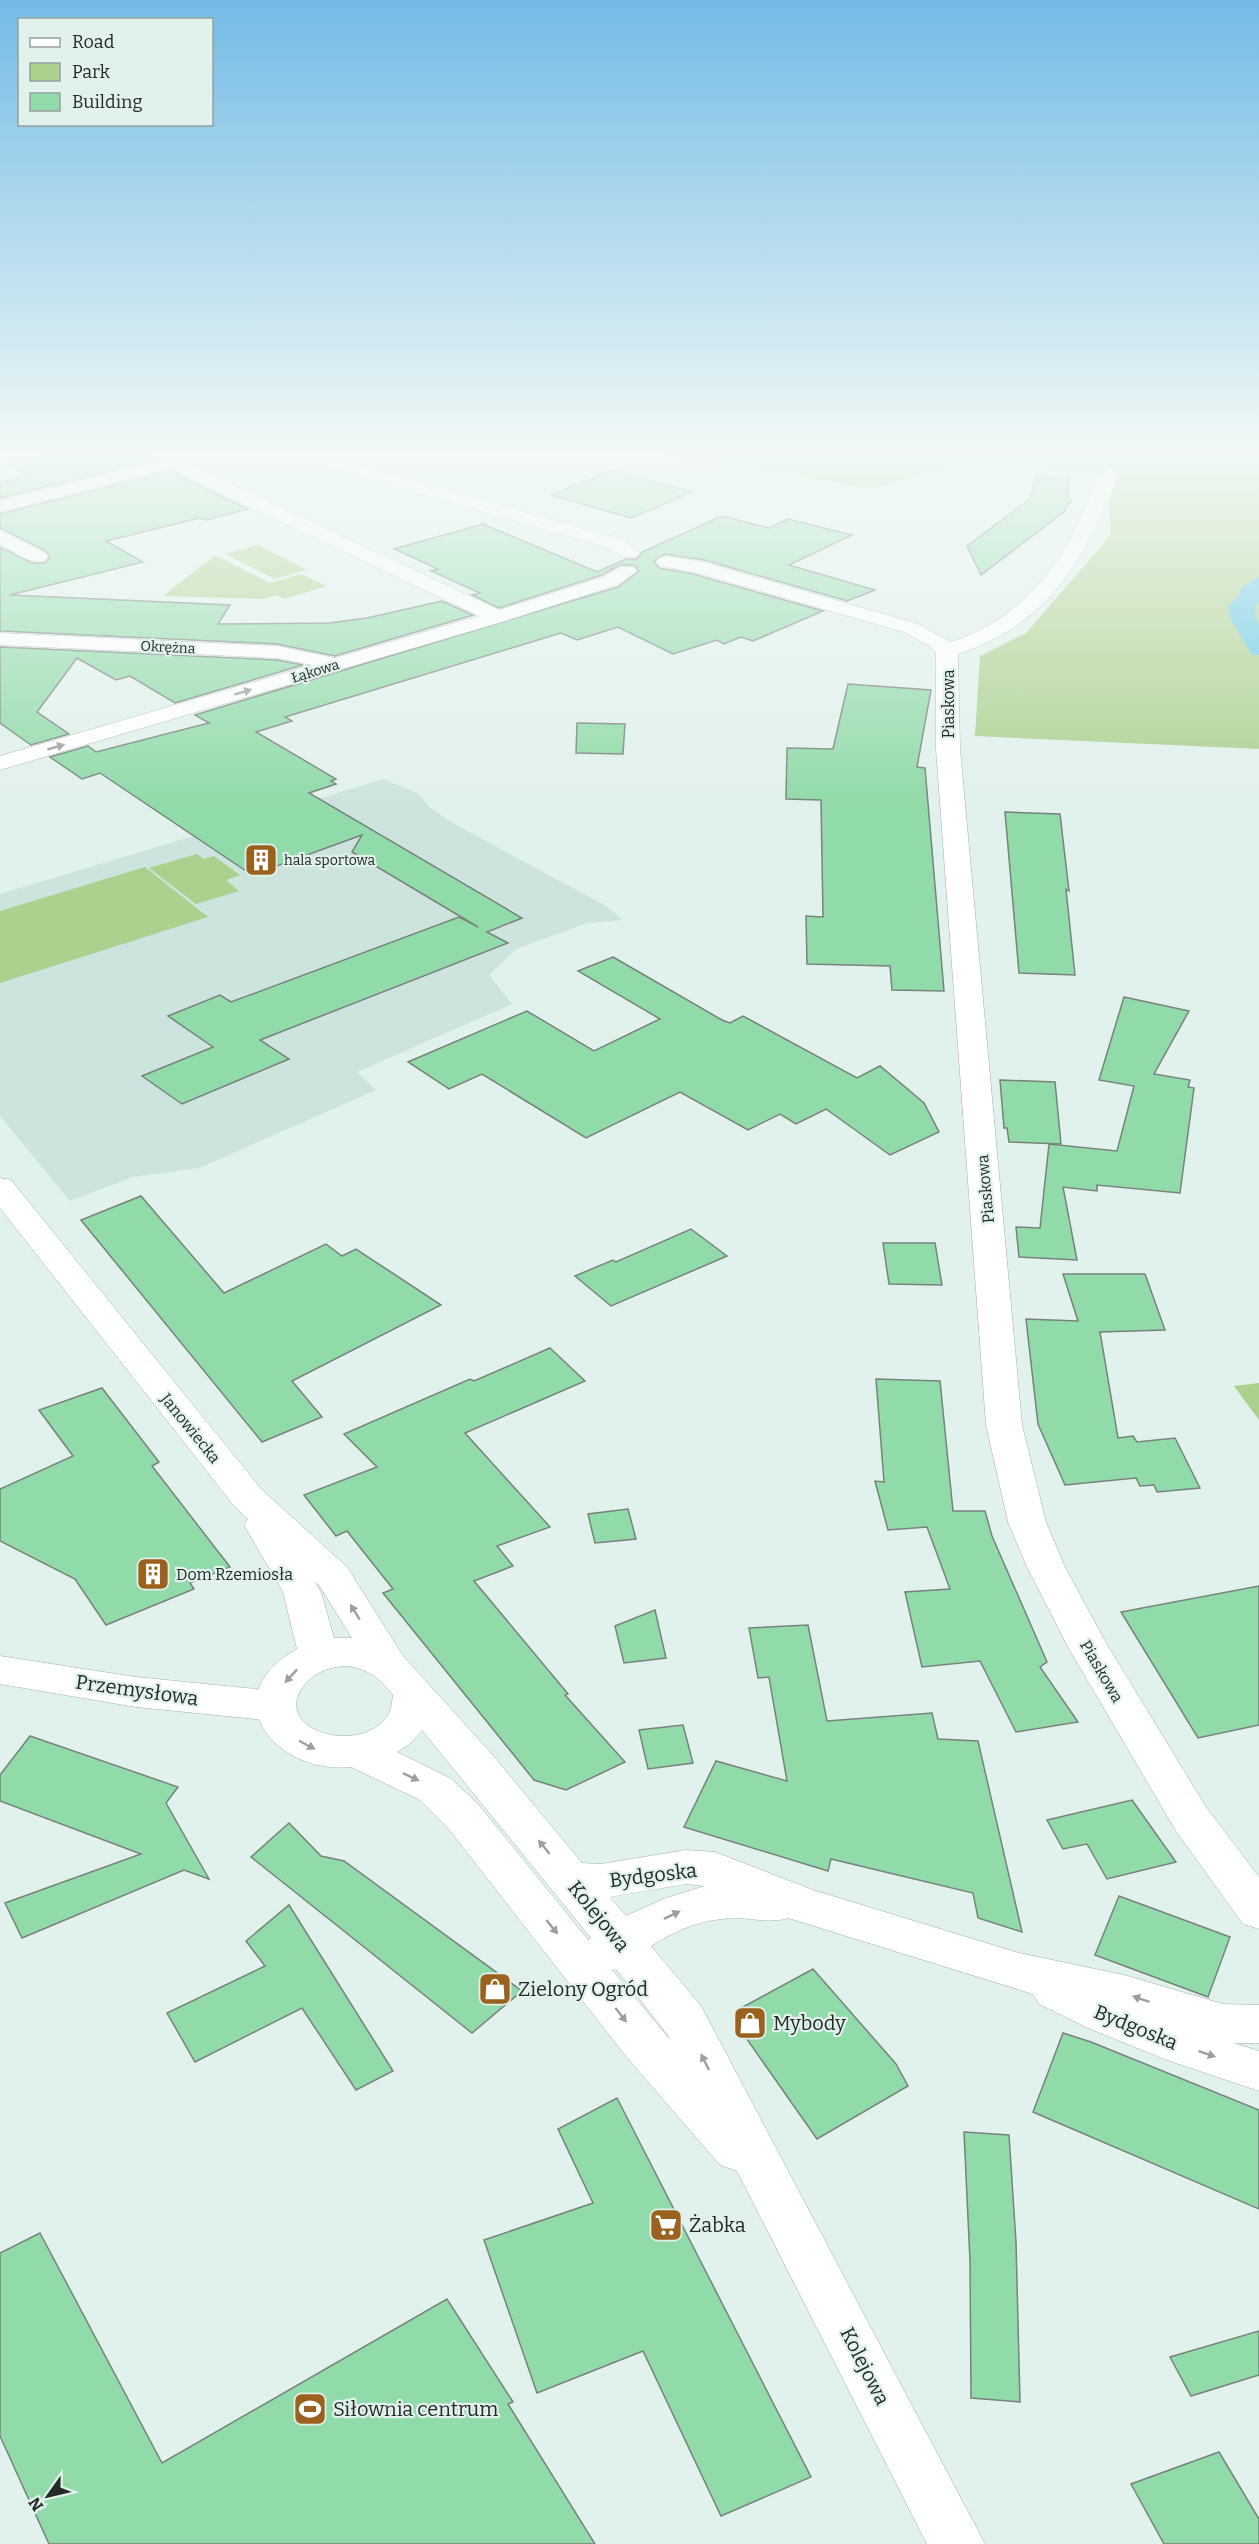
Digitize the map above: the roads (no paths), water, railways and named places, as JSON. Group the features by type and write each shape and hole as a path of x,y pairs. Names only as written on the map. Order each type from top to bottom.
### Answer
{"street":[{"path":"402,572 498,617"},
{"name":"Łąkowa","path":"0,763 498,617 610,581 619,572"},
{"path":"716,572 910,628 936,640 947,650"},
{"name":"Piaskowa","path":"1059,572 1050,585 1002,630 975,642 947,650 949,760 1004,1425 1014,1475 1027,1522 1046,1567 1088,1647 1191,1819 1259,1911"},
{"name":"Okrężna","path":"0,639 277,652 310,657 335,665"},
{"name":"Janowiecka","path":"0,1187 248,1498 333,1576 387,1662"},
{"path":"248,1498 302,1592 319,1655"},
{"path":"344,1651 367,1654 387,1662 404,1677 414,1694 409,1716 397,1732 380,1744 358,1752 332,1753 310,1748 279,1722 275,1706 280,1688 289,1676 319,1655 344,1651"},
{"name":"Przemysłowa","path":"0,1670 147,1694 275,1706"},
{"name":"Kolejowa","path":"414,1694 570,1880 642,2041 770,2189 814,2265 957,2544"},
{"name":"Kolejowa","path":"358,1752 435,1789 602,1955"},
{"name":"Bydgoska","path":"570,1880 601,1881 686,1867 715,1869 800,1904 1019,1972 1124,1994 1182,2013 1223,2023 1259,2026"},
{"name":"Bydgoska","path":"602,1955 679,1911 707,1903 733,1900 800,1904"},
{"name":"Bydgoska","path":"1019,1972 1108,2018 1169,2042 1259,2071"},
{"path":"1259,2026 1256,2047 1259,2054"}],"water":[{"path":"1259,576 1259,601 1255,607 1259,624 1259,655 1252,655 1230,618 1228,607 1240,594 1241,588"}],"place":[{"name":"hala sportowa","path":"261,860"},
{"name":"Dom Rzemiosła","path":"153,1574"},
{"name":"Zielony Ogród","path":"495,1989"},
{"name":"Mybody","path":"750,2023"},
{"name":"Żabka","path":"666,2225"},
{"name":"Siłownia centrum","path":"310,2409"}]}
